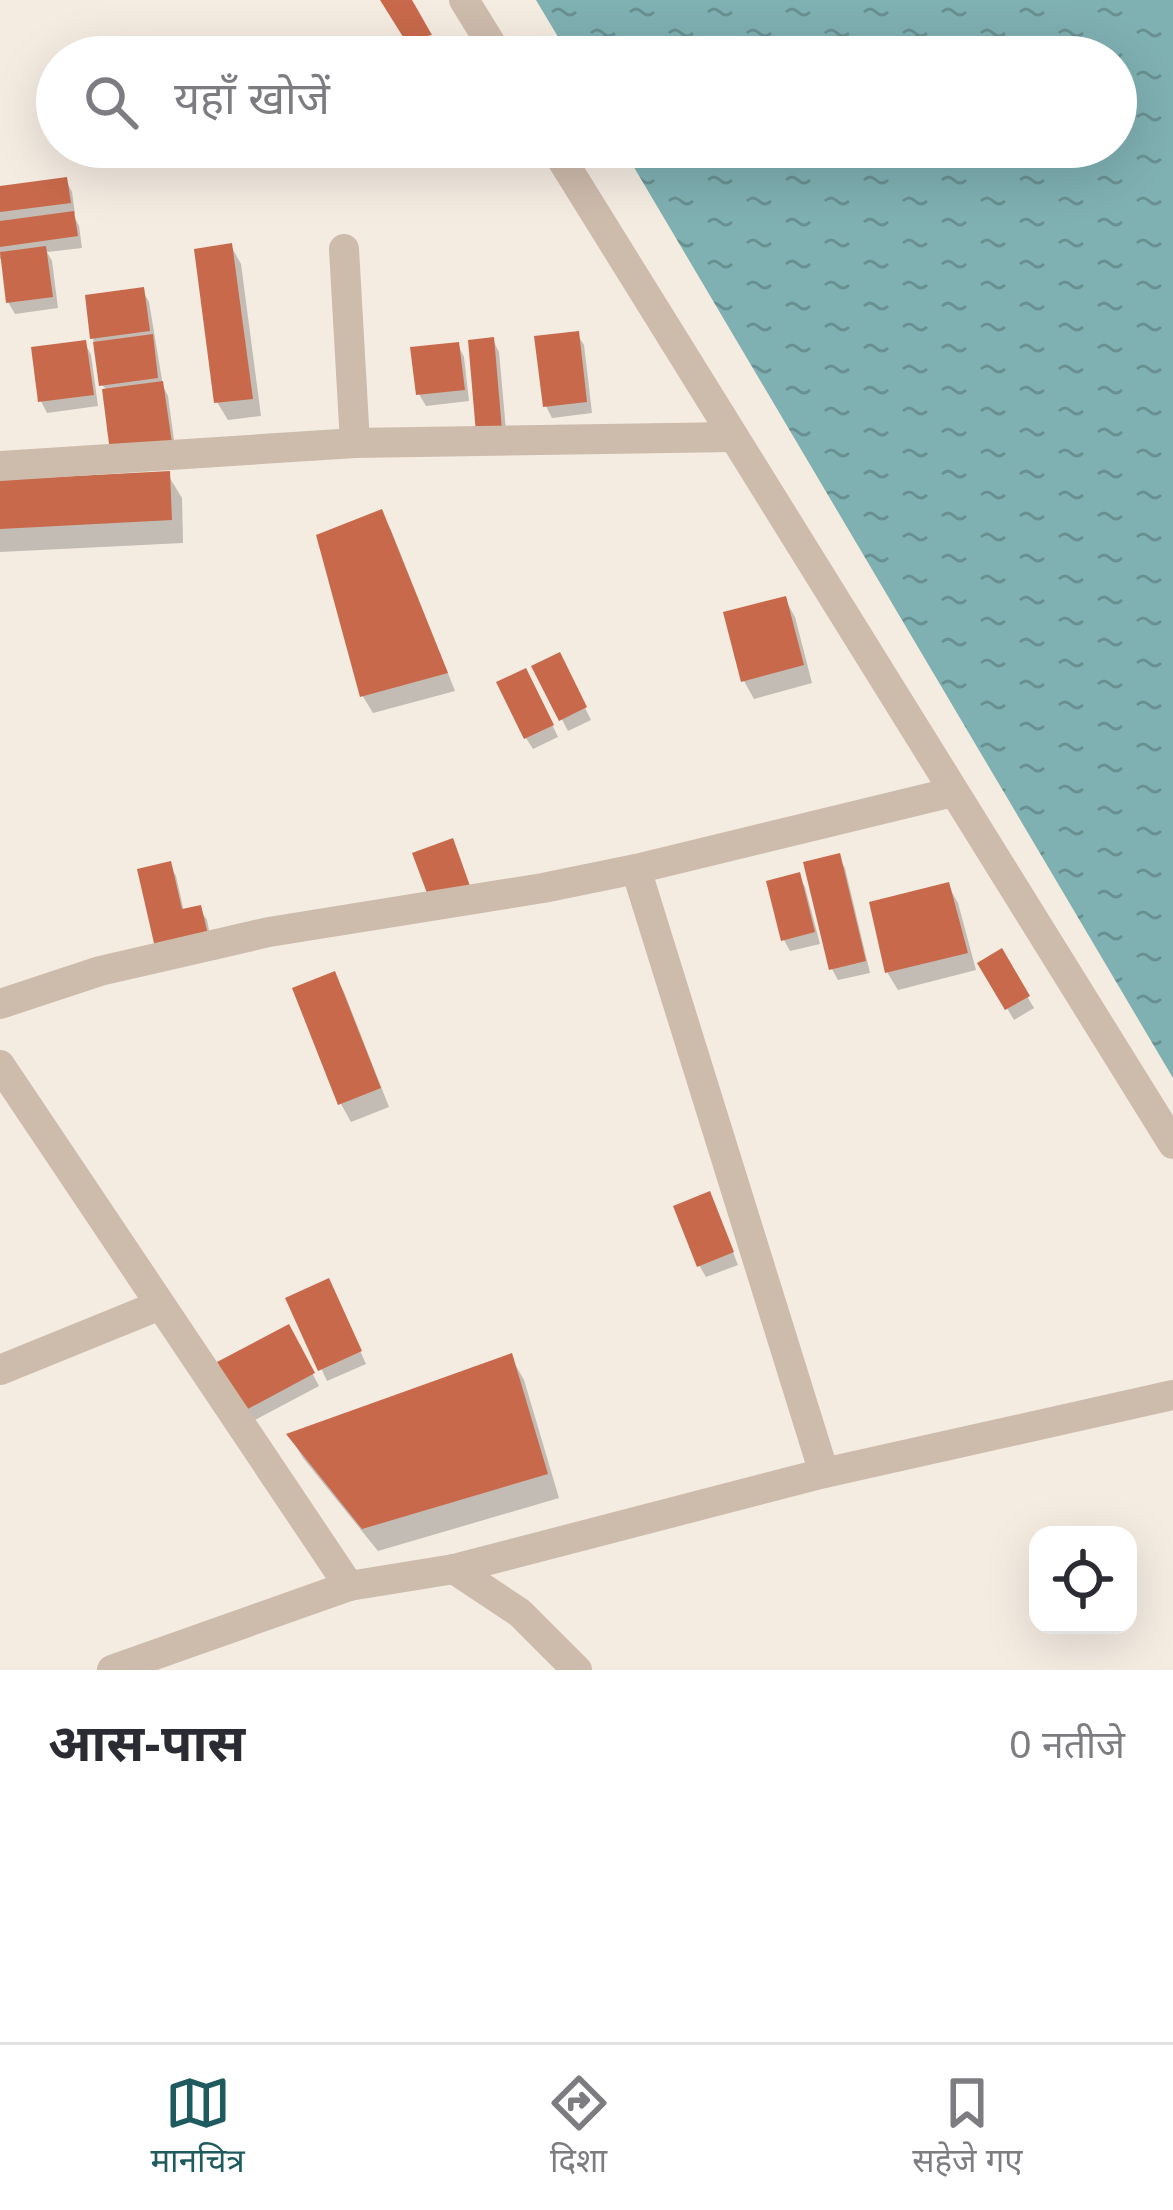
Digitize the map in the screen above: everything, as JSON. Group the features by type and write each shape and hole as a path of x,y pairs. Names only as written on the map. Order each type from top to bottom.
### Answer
{"street":[{"path":"464,0 486,36"},
{"path":"567,168 1173,1144"},
{"path":"344,249 355,443"},
{"path":"0,466 355,443 734,437"},
{"path":"0,1004 100,971 269,932 543,889 953,792"},
{"path":"636,869 824,1473"},
{"path":"0,1065 349,1586"},
{"path":"0,1370 160,1305"},
{"path":"112,1670 349,1586 454,1569 824,1473 1173,1394"},
{"path":"454,1569 520,1613 577,1670"}],"water":[{"path":"536,0 1173,0 1173,1078 634,168 1137,168 1137,36 557,36"}],"building":[{"path":"380,0 412,0 432,35 402,36"},
{"path":"67,177 71,203 0,212 0,186"},
{"path":"74,211 78,236 0,247 0,221"},
{"path":"232,243 253,399 214,403 194,249"},
{"path":"46,246 53,297 6,303 0,252"},
{"path":"144,287 150,331 90,339 85,295"},
{"path":"579,331 587,402 543,407 534,336"},
{"path":"153,334 158,378 99,386 93,342"},
{"path":"494,337 502,430 476,433 468,340"},
{"path":"86,340 94,395 38,402 31,347"},
{"path":"459,342 465,390 416,395 410,347"},
{"path":"163,381 172,443 110,452 102,389"},
{"path":"170,471 172,520 0,529 0,480"},
{"path":"382,509 448,673 360,697 316,535"},
{"path":"786,596 804,665 741,682 723,612"},
{"path":"560,652 587,707 559,721 531,666"},
{"path":"526,668 554,725 524,739 496,682"},
{"path":"453,838 470,886 430,901 412,853"},
{"path":"840,853 866,961 829,970 803,862"},
{"path":"171,861 182,909 201,905 209,939 156,952 137,869"},
{"path":"800,872 815,932 781,941 766,881"},
{"path":"949,882 968,953 885,973 869,902"},
{"path":"1002,948 1030,996 1005,1010 977,963"},
{"path":"335,971 381,1088 338,1105 292,988"},
{"path":"710,1191 734,1252 697,1267 673,1206"},
{"path":"329,1278 362,1351 318,1371 285,1298"},
{"path":"289,1324 315,1373 244,1411 217,1362"},
{"path":"512,1353 548,1474 362,1529 286,1434"}]}
